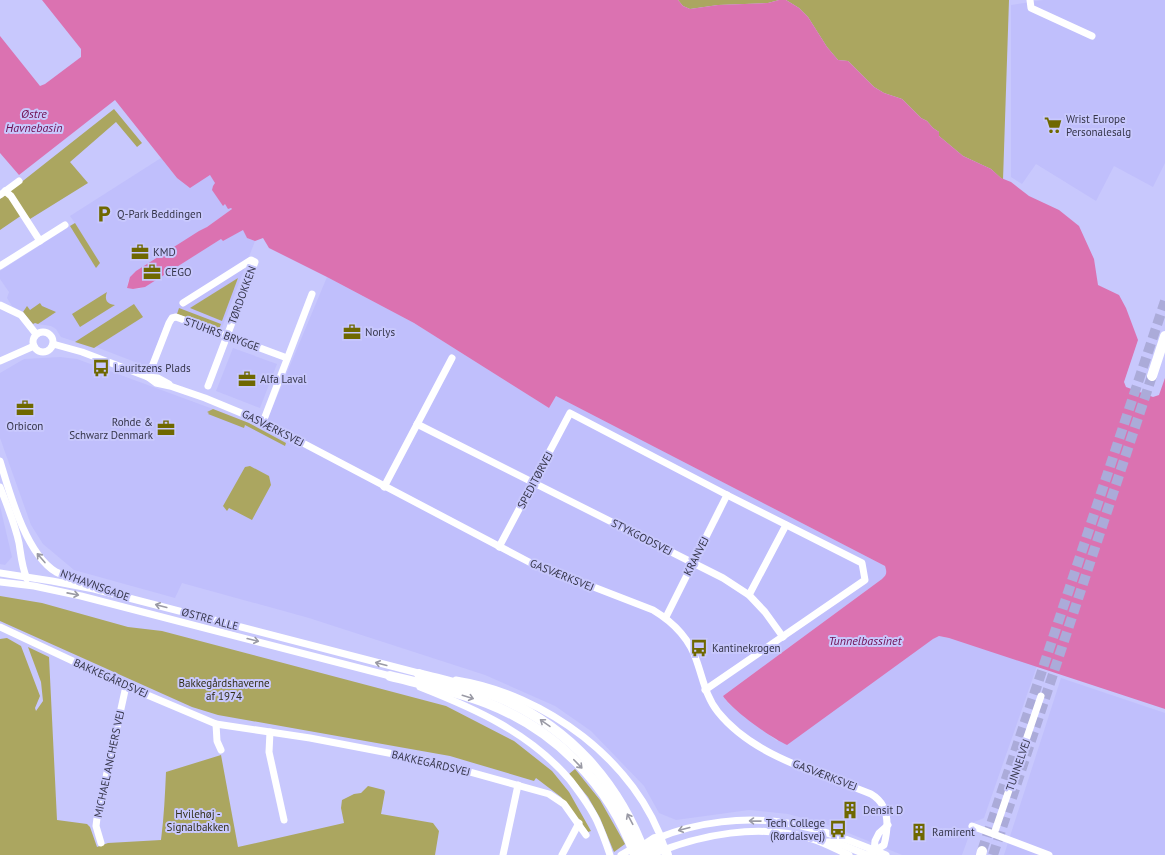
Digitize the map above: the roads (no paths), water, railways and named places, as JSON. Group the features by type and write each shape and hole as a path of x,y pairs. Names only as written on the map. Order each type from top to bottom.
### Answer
{"highway":[{"path":"1152,376 1165,336"},
{"path":"419,674 466,686 498,697 538,718 571,743 599,772 613,790 632,823 644,855"},
{"path":"390,676 486,702 520,719 547,736 567,752 581,766 605,796 624,828 635,855"},
{"path":"630,855 658,838"}],"street":[{"path":"1030,0 1031,8 1092,36"},
{"path":"2,193 19,181"},
{"path":"2,193 10,196 40,241"},
{"path":"0,266 66,225"},
{"name":"TØRDOKKEN","path":"182,303 251,260 255,262 208,386"},
{"path":"263,422 312,294"},
{"path":"0,305 21,315 36,334"},
{"name":"STUHRS BRYGGE","path":"148,377 172,318 180,319 287,358"},
{"path":"42,331 49,333 53,338 53,344 49,350 42,352 36,349 33,340 36,334 42,331"},
{"name":"GASVÆRKSVEJ","path":"53,344 82,352 148,377 158,378 170,386 232,408 263,422 529,562 653,610 666,617 677,628 693,651 710,701 718,713 735,730 753,743 777,757 872,794 878,798 885,809 888,825 884,845 874,853 868,855"},
{"path":"0,361 34,346"},
{"path":"384,486 452,358"},
{"name":"SPEDITØRVEJ","path":"499,547 570,413 727,495"},
{"path":"417,424 534,482"},
{"name":"NYHAVNSGADE","path":"0,461 8,488 28,538 33,549 45,563 62,575 140,601"},
{"path":"0,469 8,488"},
{"name":"STYKGODSVEJ","path":"534,482 724,578 749,595 765,612 783,637"},
{"path":"0,487 15,527 22,566 30,584 34,586"},
{"path":"705,690 865,580 862,563 727,495"},
{"name":"KRANVEJ","path":"666,617 727,495"},
{"path":"749,595 786,525"},
{"name":"ØSTRE ALLE","path":"0,573 26,576 73,585 419,674 468,681 508,694 574,728 609,759 624,776 647,808 664,851"},
{"name":"ØSTRE ALLE","path":"0,582 34,586 81,596 390,676 451,699 504,725 532,744 563,772 580,793 597,820 610,855"},
{"name":"BAKKEGÅRDSVEJ","path":"0,627 126,686 216,724 310,738 430,761 550,794 564,804 579,823 586,835"},
{"name":"MICHAEL ANCHERS VEJ","path":"101,843 96,826 96,818 126,686"},
{"name":"TUNNELVEJ","path":"994,834 1041,696"},
{"path":"216,724 217,741 220,750"},
{"path":"270,732 269,752 284,820"},
{"path":"503,855 518,785"},
{"path":"621,855 658,838 707,824 738,821 786,823 821,831 862,844 874,853 886,855"},
{"path":"562,855 579,823"},
{"path":"972,826 1049,855"},
{"path":"650,855 702,837 739,833 779,832 818,842 849,855"},
{"path":"644,855 659,844 658,838"},
{"path":"818,842 835,842 868,855"}],"water":[{"path":"42,0 678,0 683,6 690,9 718,5 768,3 786,0 799,8 808,17 827,47 838,60 848,61 874,87 884,93 902,99 921,118 927,121 939,132 939,136 963,156 991,169 1001,178 1011,182 1029,196 1059,210 1079,226 1094,259 1098,285 1119,295 1126,308 1138,340 1124,382 1126,387 1153,397 1159,395 1165,378 1165,709 939,636 787,745 771,736 743,716 723,696 882,579 886,573 885,566 556,396 549,408 414,323 269,248 263,238 255,241 247,238 243,230 223,241 221,239 145,287 133,289 127,288 130,277 136,271 207,227 232,209 228,209 225,204 223,206 212,190 215,183 210,175 190,188 177,178 115,100 19,175 0,153 0,36 40,86 45,84 81,57 81,49"}],"tunnel":[{"path":"982,851 1165,301"},
{"path":"993,855 1152,376"}],"place":[{"name":"Wrist Europe Personalesalg","path":"1053,125"},
{"name":"Q-Park Beddingen","path":"104,214"},
{"name":"KMD","path":"140,252"},
{"name":"CEGO","path":"152,272"},
{"name":"Norlys","path":"352,332"},
{"name":"Lauritzens Plads","path":"101,368"},
{"name":"Alfa Laval","path":"247,379"},
{"name":"Orbicon","path":"25,408"},
{"name":"Rohde & Schwarz Denmark","path":"166,428"},
{"name":"Kantinekrogen","path":"699,648"},
{"name":"Densit D","path":"850,810"},
{"name":"Tech College (Rørdalsvej)","path":"838,829"},
{"name":"Ramirent","path":"919,832"}],"water label":[{"name":"Østre Havnebasin","path":"34,120"},
{"name":"Tunnelbassinet","path":"865,640"}],"park label":[{"name":"Bakkegårdshaverne af 1974","path":"224,689"},
{"name":"Hvilehøj - Signalbakken","path":"198,820"}]}
